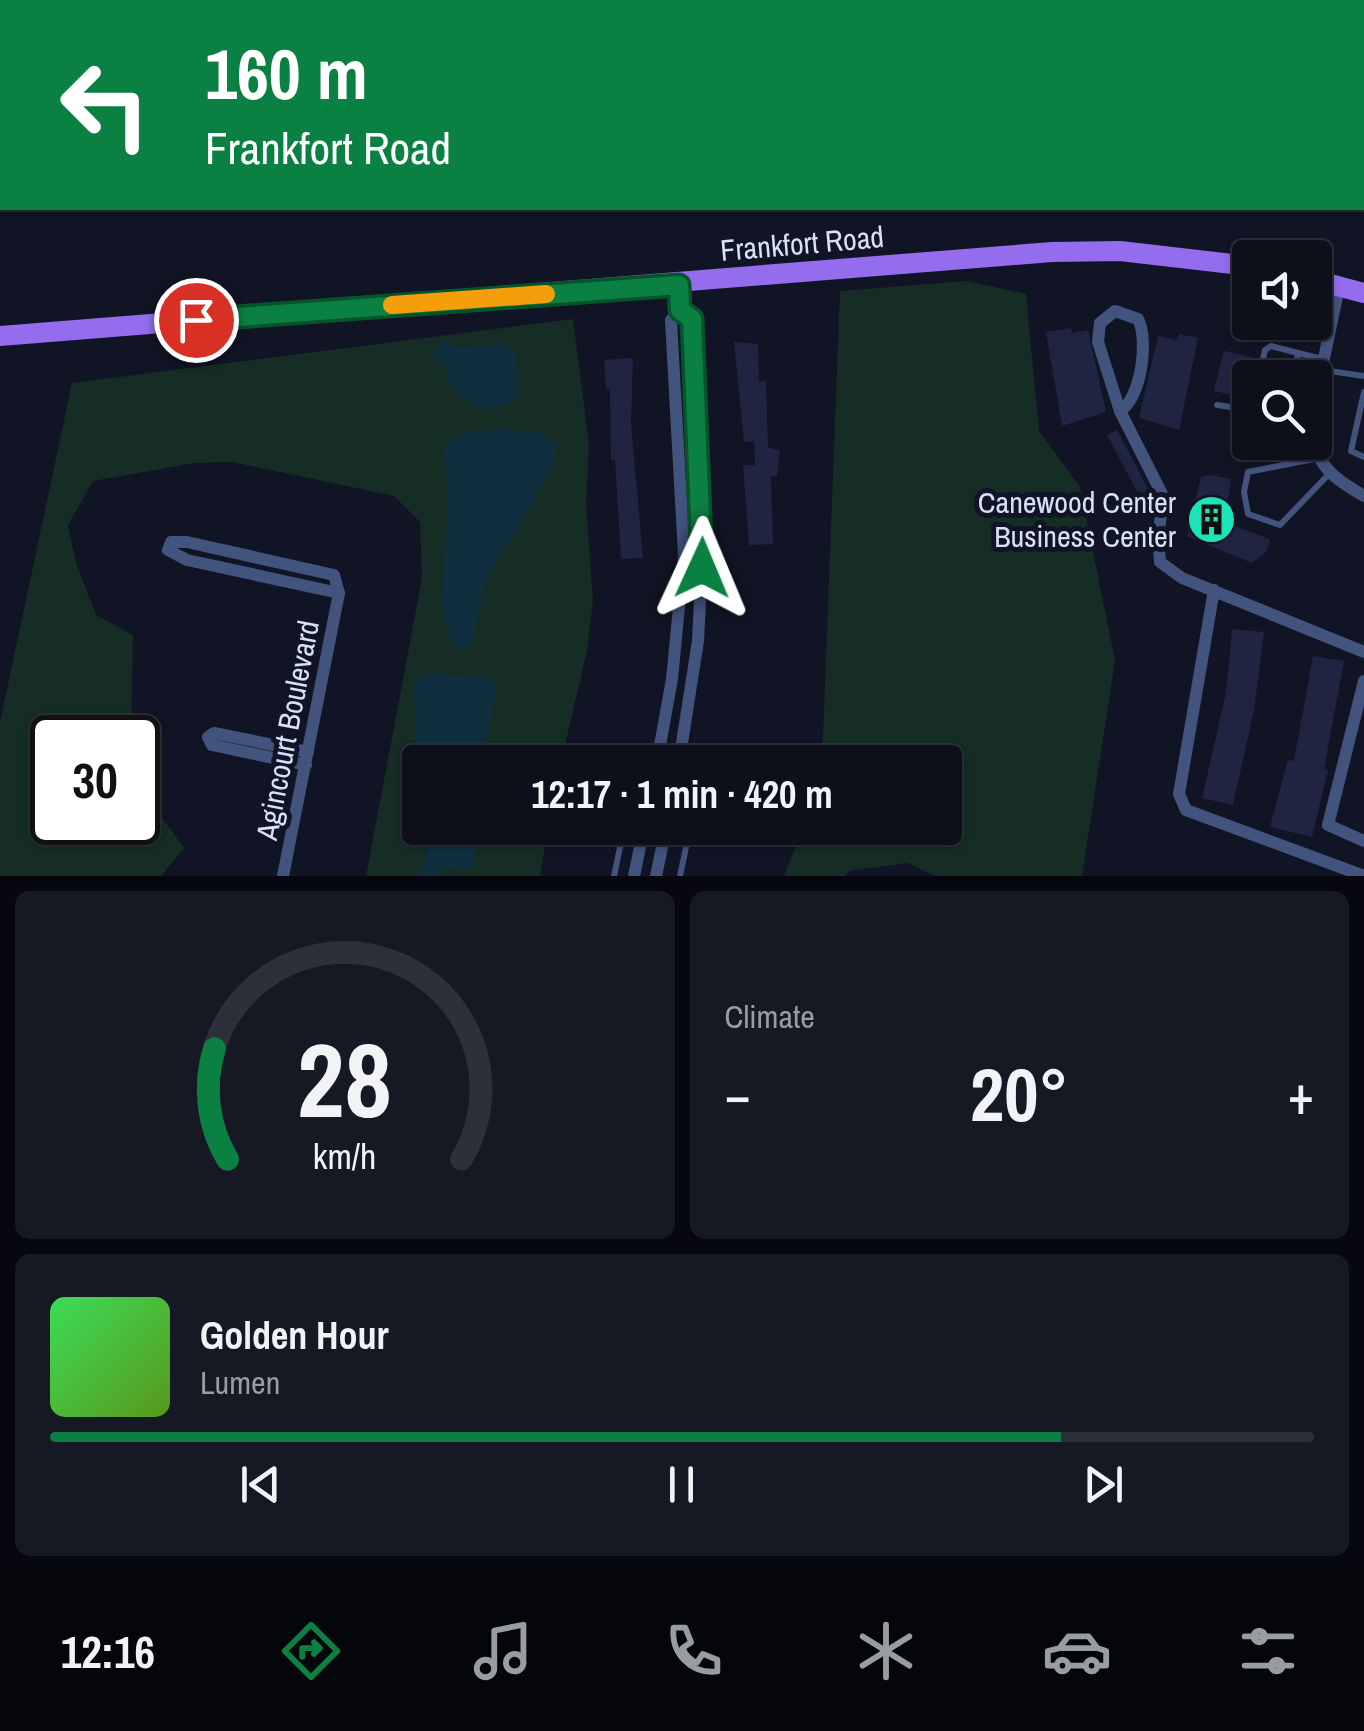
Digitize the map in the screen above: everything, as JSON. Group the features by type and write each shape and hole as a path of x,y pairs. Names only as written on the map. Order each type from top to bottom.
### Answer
{"main road":[{"name":"Frankfort Road","path":"0,336 679,285 1052,252 1120,251 1232,264"},
{"path":"1332,284 1364,293"}],"street":[{"path":"660,745 672,680 684,555 671,320 680,310 679,285"},
{"path":"1323,360 1339,286"},
{"path":"680,310 692,319 703,537 694,680 682,745"},
{"path":"1120,412 1131,402 1143,345 1138,319 1123,311 1106,316 1098,342 1120,412 1164,498 1158,534 1160,562 1182,578 1364,652"},
{"path":"1321,460 1330,472 1364,496"},
{"name":"Agincourt Boulevard","path":"283,876 339,593 334,576 187,542 169,544 168,550 177,558 339,593"},
{"path":"1214,590 1178,794 1186,810 1364,876"},
{"path":"1364,681 1328,825 1364,841"},
{"path":"214,733 307,758 209,744 208,738 214,733"},
{"path":"634,876 640,845"},
{"path":"656,876 662,845"}],"lane":[{"path":"1263,360 1265,350 1271,346 1312,360"},
{"path":"1297,360 1298,353"},
{"path":"1332,368 1364,376"},
{"path":"1364,392 1352,451 1364,458"},
{"path":"1217,405 1232,407"},
{"path":"1310,460 1248,472 1244,492 1248,514 1280,526 1330,472"},
{"path":"614,876 620,845"},
{"path":"680,876 686,845"}],"green space":[{"path":"966,281 1026,294 1039,431 1080,487 1115,661 1082,876 935,876 907,863 849,871 845,876 784,876 796,845 962,845 962,745 823,745 840,291"},
{"path":"573,319 589,444 586,504 593,600 587,651 565,745 402,745 402,845 545,845 540,876 366,876 422,578 420,522 394,496 232,462 195,463 93,481 68,525 76,563 96,615 133,635 131,715 30,715 30,845 160,845 160,815 184,848 161,876 0,876 0,722 72,383"}],"water":[{"path":"441,341 449,341 453,348 501,344 516,354 520,394 493,407 470,403 453,387 441,361 434,360 432,350 439,349"},
{"path":"477,431 537,431 557,446 551,466 496,562 478,608 469,648 455,651 441,609 448,507 444,443"},
{"path":"429,673 488,678 497,686 486,745 415,745 414,681"},
{"path":"426,845 478,845 471,868 457,871 448,866 435,876 419,876"}],"building":[{"path":"1071,328 1072,333 1088,330 1106,412 1062,426 1046,332"},
{"path":"1179,334 1198,338 1179,430 1139,418 1158,336 1177,340"},
{"path":"734,342 758,344 759,382 766,381 768,447 780,451 777,476 771,476 773,544 749,545 743,465 755,465 754,441 744,442"},
{"path":"1224,351 1251,357 1232,360 1232,395 1214,391"},
{"path":"633,358 631,423 643,558 621,559 615,460 611,460 610,389 606,389 604,360"},
{"path":"1117,430 1154,500 1146,508 1107,435"},
{"name":"Canewood Center Business Center","path":"1201,477 1231,479 1226,511 1234,526 1270,539 1266,552 1252,563 1187,536"},
{"path":"1232,629 1264,632 1254,710 1233,805 1202,798 1226,693"},
{"path":"1313,656 1344,661 1324,769 1328,770 1312,837 1270,827 1288,760 1294,761"}],"slow traffic":[{"path":"392,305 546,294"}],"place":[{"name":"Canewood Center Business Center","path":"1211,519"}],"route":[{"path":"196,320 679,285 680,310 692,319 703,512 702,568"}]}
